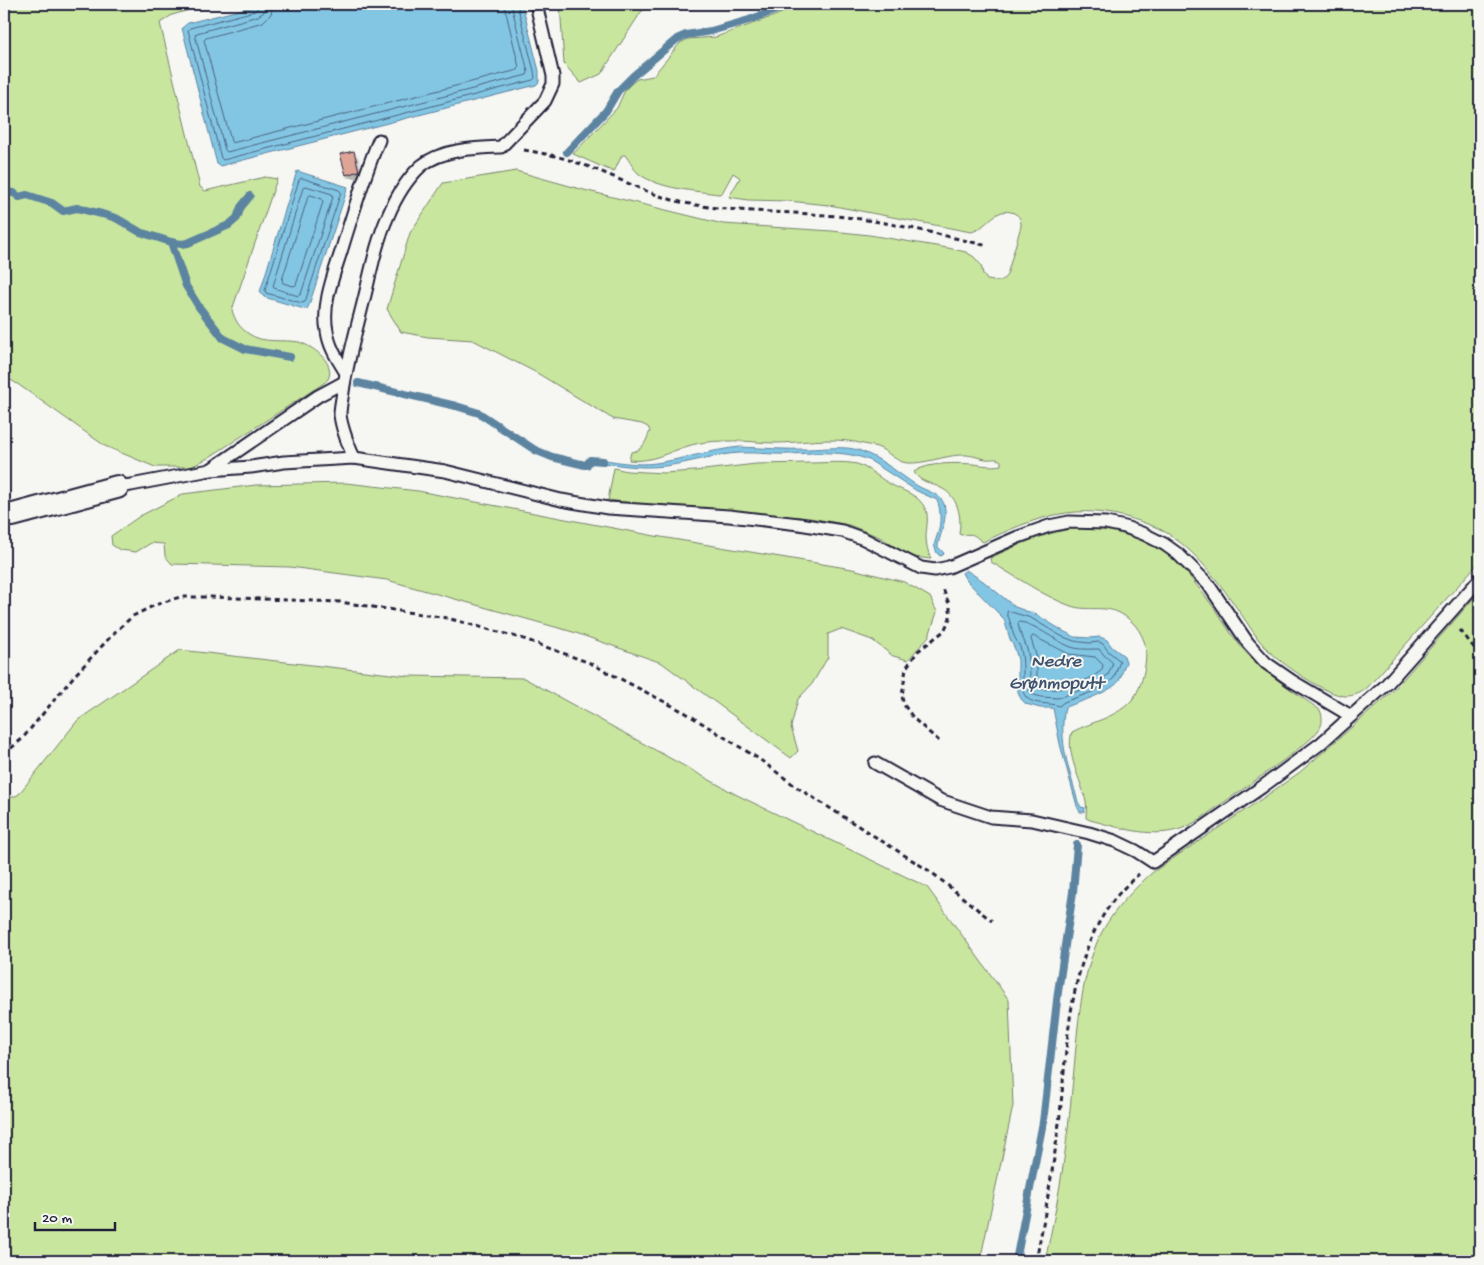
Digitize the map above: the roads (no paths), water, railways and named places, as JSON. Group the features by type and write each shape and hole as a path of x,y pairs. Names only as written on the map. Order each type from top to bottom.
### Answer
{"street":[{"path":"4,514 13,515 117,487"}],"lane":[{"path":"354,458 345,437 340,414 345,377 387,217 402,188 423,165 432,159 458,150 501,147 545,101 553,76 536,4"},
{"path":"345,377 326,332 328,294 366,170 379,140"},
{"path":"210,470 345,377"},
{"path":"117,487 210,470 284,462 354,458 445,471 561,500 608,508 729,516 842,531 864,539 921,568 935,570 949,567 1018,537 1049,526 1069,522 1091,521 1106,523 1125,527 1164,544 1192,567 1208,584 1248,643 1266,663 1292,681 1351,716"},
{"path":"875,763 940,800 991,817 1032,820 1089,833 1115,841 1153,862 1262,787 1320,744 1386,685 1480,579"}],"water":[{"path":"263,4 522,4 539,71 539,82 536,85 220,166 217,164 182,28 188,23"},
{"path":"297,171 348,187 307,309 264,297 260,292"},
{"path":"740,447 791,449 848,448 861,451 876,458 942,500 945,514 938,547 944,553 943,555 940,556 937,553 934,545 940,521 937,500 917,491 869,460 859,457 830,453 740,453 656,467 638,467 593,461 593,458 624,463 648,464"},
{"name":"Nedre Grønmoputt","path":"966,570 1015,607 1037,615 1075,637 1100,637 1107,640 1112,647 1124,656 1126,662 1119,681 1115,685 1094,697 1065,707 1063,732 1066,755 1078,802 1081,807 1085,808 1084,812 1080,812 1077,806 1060,744 1053,708 1040,708 1026,704 1021,699 1018,692 1018,660 1004,619 966,580 962,573"}],"waterway":[{"path":"567,152 606,111 618,91 677,39 686,35 711,31 749,20 792,4"},
{"path":"4,192 14,193 19,197 27,195 52,203 63,211 77,208 116,218 140,232 181,244 188,243 229,225 237,218 241,207 250,196"},
{"path":"171,242 186,286 199,307 223,338 245,349 290,357"},
{"path":"358,383 479,413 535,450 552,457 585,465 590,460 603,461"},
{"path":"1016,1261 1043,1122 1058,992 1073,892 1077,845"}]}
